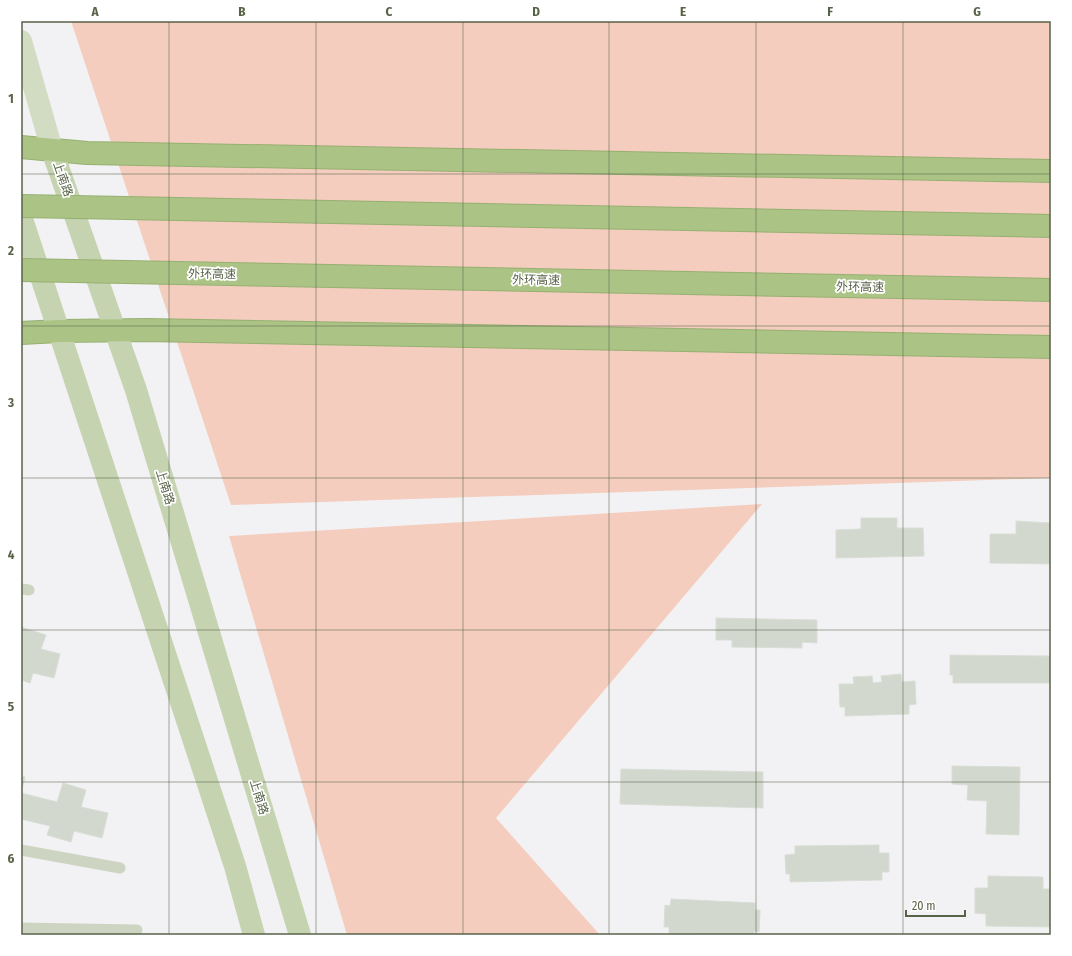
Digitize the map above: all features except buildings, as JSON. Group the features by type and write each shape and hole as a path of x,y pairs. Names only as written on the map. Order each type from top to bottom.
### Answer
{"highway":[{"path":"21,148 87,153 1051,171"},
{"path":"21,206 1051,226"},
{"name":"外环高速","path":"21,270 1051,290"},
{"path":"21,333 115,330 1051,347"}],"main road":[{"name":"上南路","path":"21,41 52,150 138,398 300,935"},
{"path":"21,216 235,866 254,935"}],"lane":[{"path":"21,850 120,868"},
{"path":"21,928 137,930"}],"shaded area":[{"path":"71,21 1051,21 1051,478 231,505"},
{"path":"762,504 496,818 600,935 347,935 229,536"}]}
